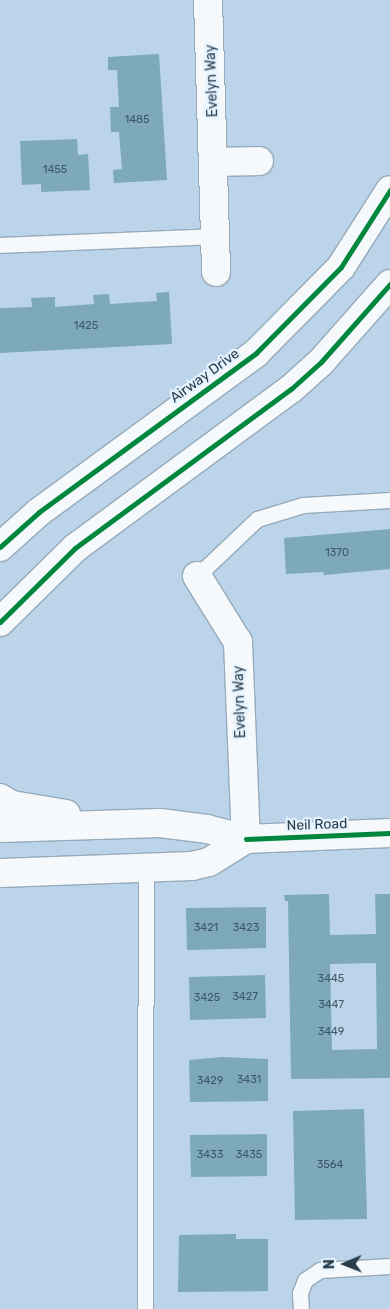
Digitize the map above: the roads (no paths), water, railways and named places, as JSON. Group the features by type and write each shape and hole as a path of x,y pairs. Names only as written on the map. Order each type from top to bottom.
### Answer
{"main road":[{"name":"Evelyn Way","path":"208,0 216,272"},
{"path":"214,162 259,161"},
{"name":"Airway Drive","path":"0,547 80,482 269,341 341,266 390,190"},
{"path":"0,630 7,614 75,548 291,389 321,362 390,284"},
{"path":"0,527 80,482"},
{"name":"Evelyn Way","path":"197,576 238,642 246,839"},
{"path":"0,798 12,805 122,823"},
{"name":"Neil Road","path":"0,828 160,823 207,828 246,839 390,833"},
{"name":"Neil Road","path":"0,874 192,866 209,862 246,839"},
{"path":"0,882 139,869"}],"lane":[{"path":"0,245 216,236"},
{"path":"197,576 257,519 303,505 390,500"},
{"path":"139,869 145,1309"},
{"path":"301,1309 300,1293 305,1280 320,1270 390,1266"}]}
